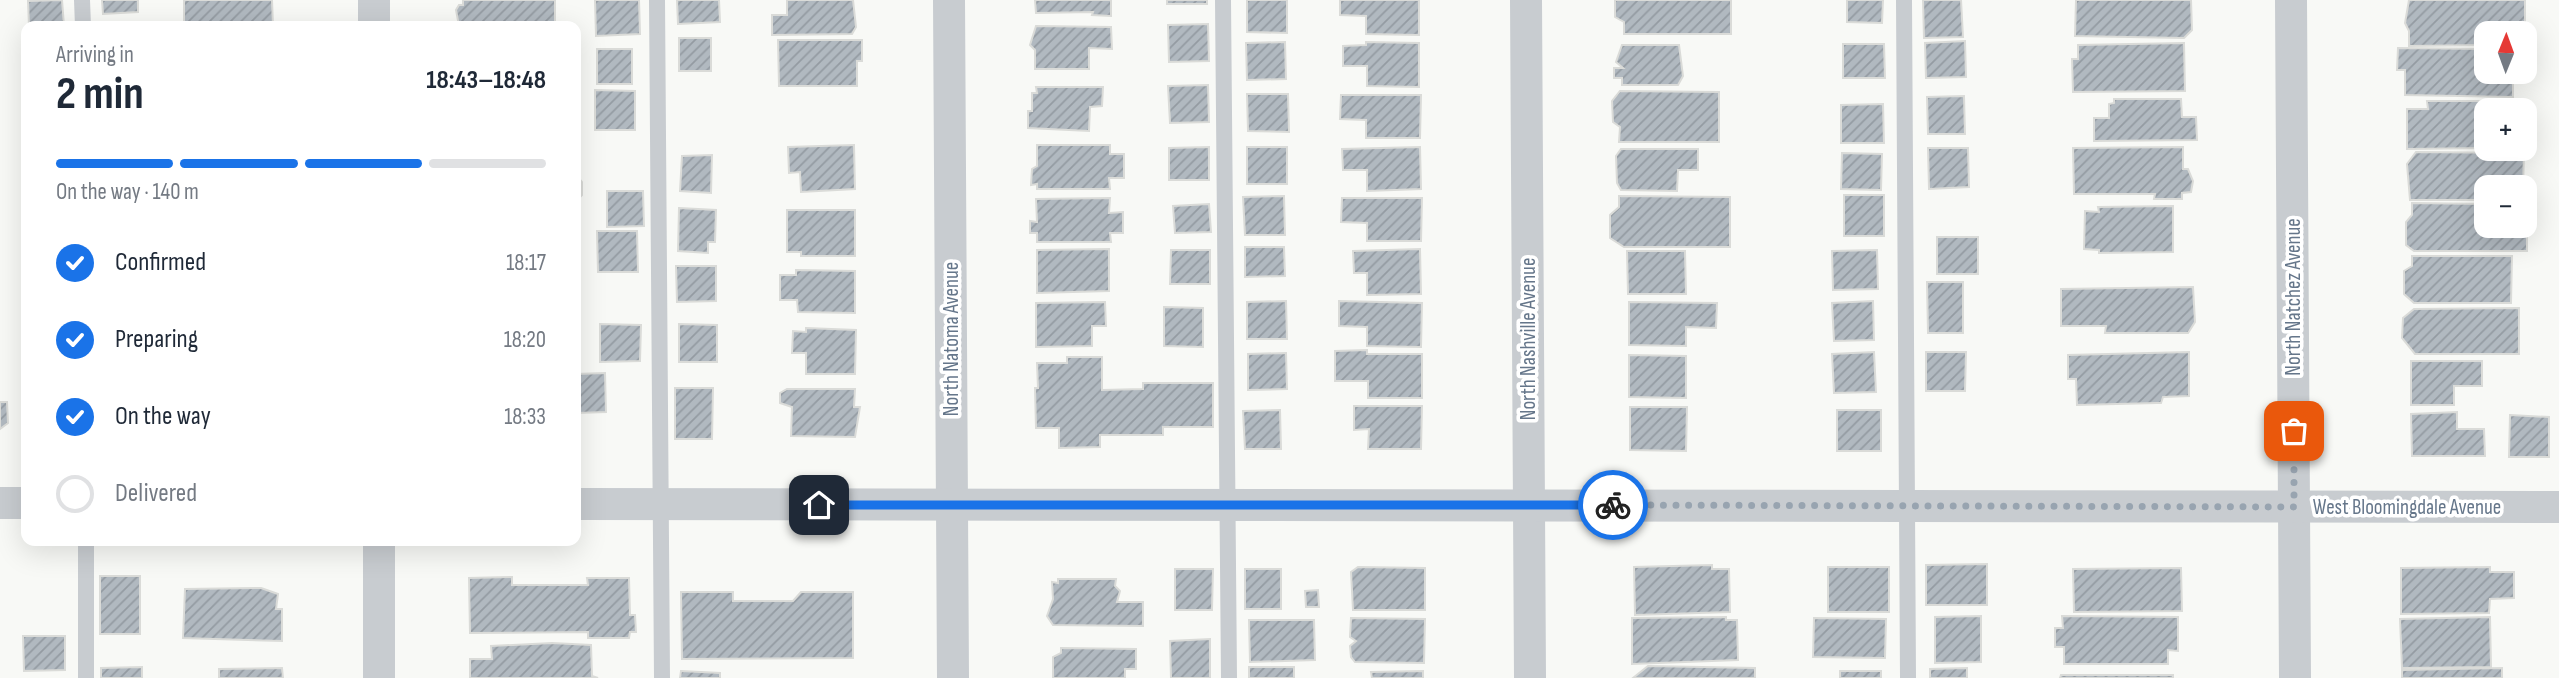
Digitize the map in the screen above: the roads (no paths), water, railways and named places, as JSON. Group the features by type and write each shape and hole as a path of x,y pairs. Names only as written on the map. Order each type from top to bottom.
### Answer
{"street":[{"path":"374,0 374,21"},
{"name":"North Natoma Avenue","path":"949,0 953,678"},
{"name":"North Nashville Avenue","path":"1526,0 1530,678"},
{"name":"North Natchez Avenue","path":"2291,0 2295,678"},
{"path":"0,503 21,503"},
{"name":"West Bloomingdale Avenue","path":"581,504 2559,507"},
{"path":"379,546 379,678"}],"lane":[{"path":"82,0 82,21"},
{"path":"657,0 662,678"},
{"path":"1223,0 1229,678"},
{"path":"1904,0 1908,678"},
{"path":"86,546 86,678"}]}
